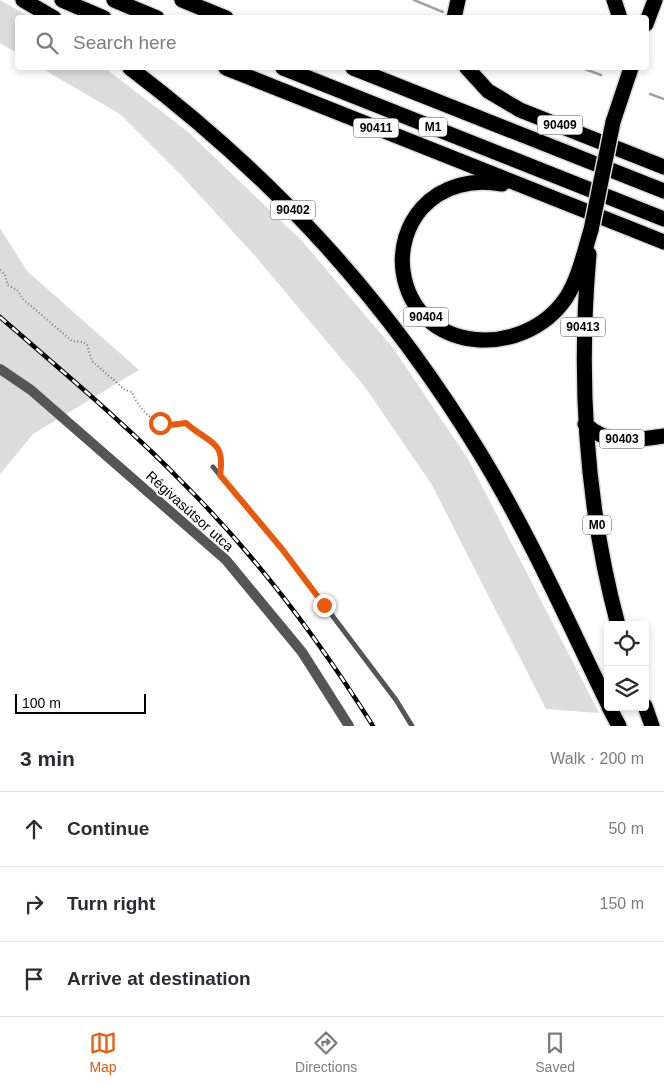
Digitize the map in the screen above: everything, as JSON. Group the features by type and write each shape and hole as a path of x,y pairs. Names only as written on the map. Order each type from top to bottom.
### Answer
{"highway":[{"path":"23,0 49,15"},
{"path":"62,0 97,15"},
{"path":"114,0 150,15"},
{"path":"182,0 219,15"},
{"path":"455,15 458,0"},
{"path":"614,0 619,15"},
{"path":"649,16 655,0"},
{"name":"90402","path":"133,70 180,106 236,154 300,216 356,280 431,378 482,456 516,518 604,696"},
{"name":"90411","path":"231,70 664,242"},
{"name":"M1","path":"288,70 664,219"},
{"name":"M1","path":"359,70 664,190"},
{"name":"90409","path":"469,70 488,90 520,110 664,167"},
{"path":"613,122 623,70"},
{"name":"90413","path":"585,424 583,323 592,230 599,183 613,122 631,70"},
{"name":"90404","path":"525,188 490,182 468,183 438,194 416,215 408,228 402,262 404,280 410,298 430,321 442,330 467,339 494,340 520,333 538,324 553,313 566,297 573,284 592,230"},
{"name":"90403","path":"585,424 600,436 613,440 664,436"},
{"name":"M0","path":"585,424 597,527 617,621"},
{"path":"612,711 619,726"},
{"path":"647,711 652,726"}],"street":[{"name":"Régivasútsor utca","path":"0,368 31,390 226,560 296,644 349,726"}],"lane":[{"path":"213,467 282,549 396,700 412,726"}],"path":[{"path":"0,270 8,285 18,291 23,299 72,341 83,342 87,345 92,361 125,390 132,392 134,400 143,410 160,423 170,425 186,423 215,443 222,460 220,475"}],"shaded area":[{"path":"0,0 26,15 15,15 15,52 0,43"},
{"path":"44,70 108,70 188,132 302,241 393,348 468,459 599,713 546,709 432,485 365,387 256,257 181,175 120,114"},
{"path":"0,228 27,271 139,370 33,434 0,474"}],"waterway":[{"path":"414,0 443,12"},
{"path":"587,70 601,75"},
{"path":"650,94 664,99"}],"railway":[{"path":"0,317 118,420 212,512 286,600 331,662 373,726"}],"route":[{"path":"160,423 170,425 186,423 215,443 220,450 222,460 220,475 282,549 324,605"}]}
